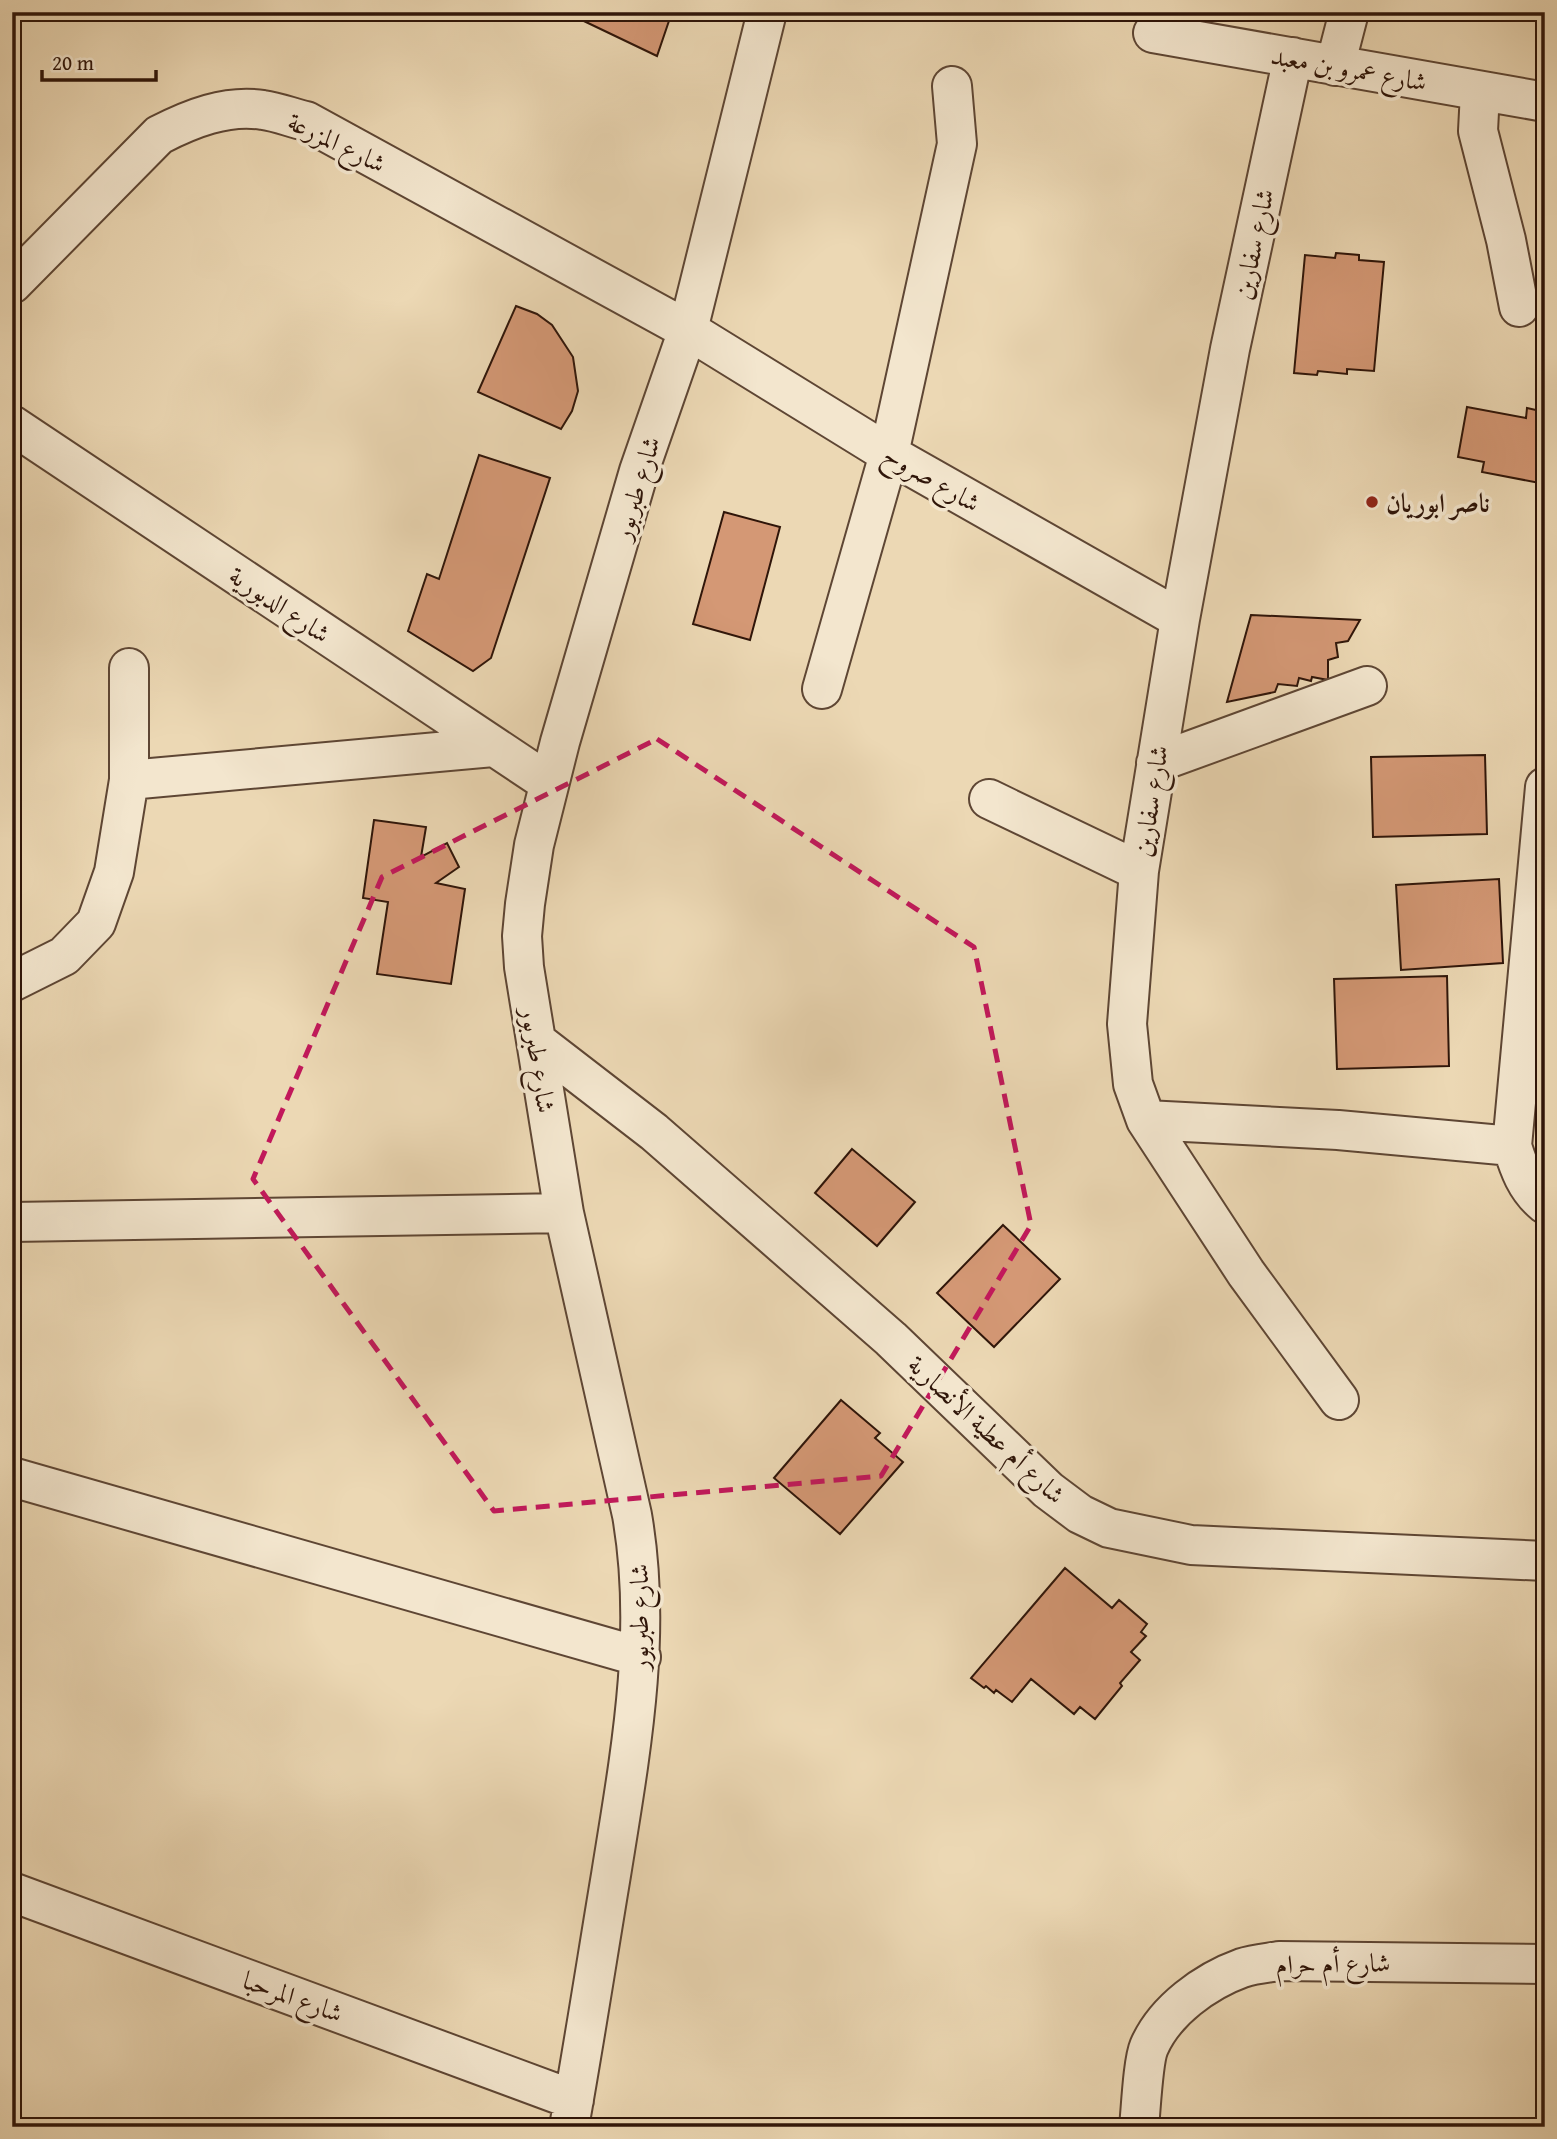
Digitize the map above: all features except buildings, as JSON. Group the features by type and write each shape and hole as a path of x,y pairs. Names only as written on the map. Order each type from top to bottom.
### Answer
{"street":[{"name":"شارع طبربور","path":"571,2113 621,1811 641,1657 642,1623 637,1542 564,1213 524,967 522,936 528,878 550,783 639,471 688,330 767,12"},
{"path":"1335,66 1349,12"},
{"name":"شارع عمرو بن معبد","path":"1153,33 1545,102"},
{"name":"شارع سفارين","path":"1293,57 1230,349 1156,763 1139,871 1128,1036 1133,1084 1146,1120 1246,1273 1339,1400"},
{"path":"822,689 889,454 957,144 952,86"},
{"path":"1480,92 1478,131 1506,240 1519,307"},
{"name":"شارع المزرعة","path":"12,284 159,135 184,122 221,111 262,109 306,121 688,330"},
{"name":"شارع صروح","path":"688,330 889,454 1181,618"},
{"name":"شارع الدبورية","path":"12,425 550,783"},
{"path":"12,982 64,956 96,923 114,872 129,780 129,668"},
{"path":"1156,763 1367,686"},
{"path":"129,780 493,747"},
{"path":"1545,788 1512,1146 1528,1187 1545,1204"},
{"path":"989,799 1139,871"},
{"name":"شارع أم عطية الأنصارية","path":"536,1041 674,1150 891,1339 1048,1490 1080,1514 1109,1528 1191,1545 1545,1561"},
{"path":"1146,1120 1338,1130 1512,1146"},
{"path":"12,1222 564,1213"},
{"path":"12,1477 641,1657"},
{"name":"شارع المرحبا","path":"12,1892 571,2113"},
{"name":"شارع أم حرام","path":"1139,2127 1149,2048 1162,2026 1181,2005 1206,1986 1243,1968 1279,1961 1545,1964"}],"highlighted area":[{"path":"657,739 974,947 1031,1225 881,1476 494,1511 253,1179 382,877"}],"place":[{"name":"ناصر ابوريان","path":"1372,502"}]}
